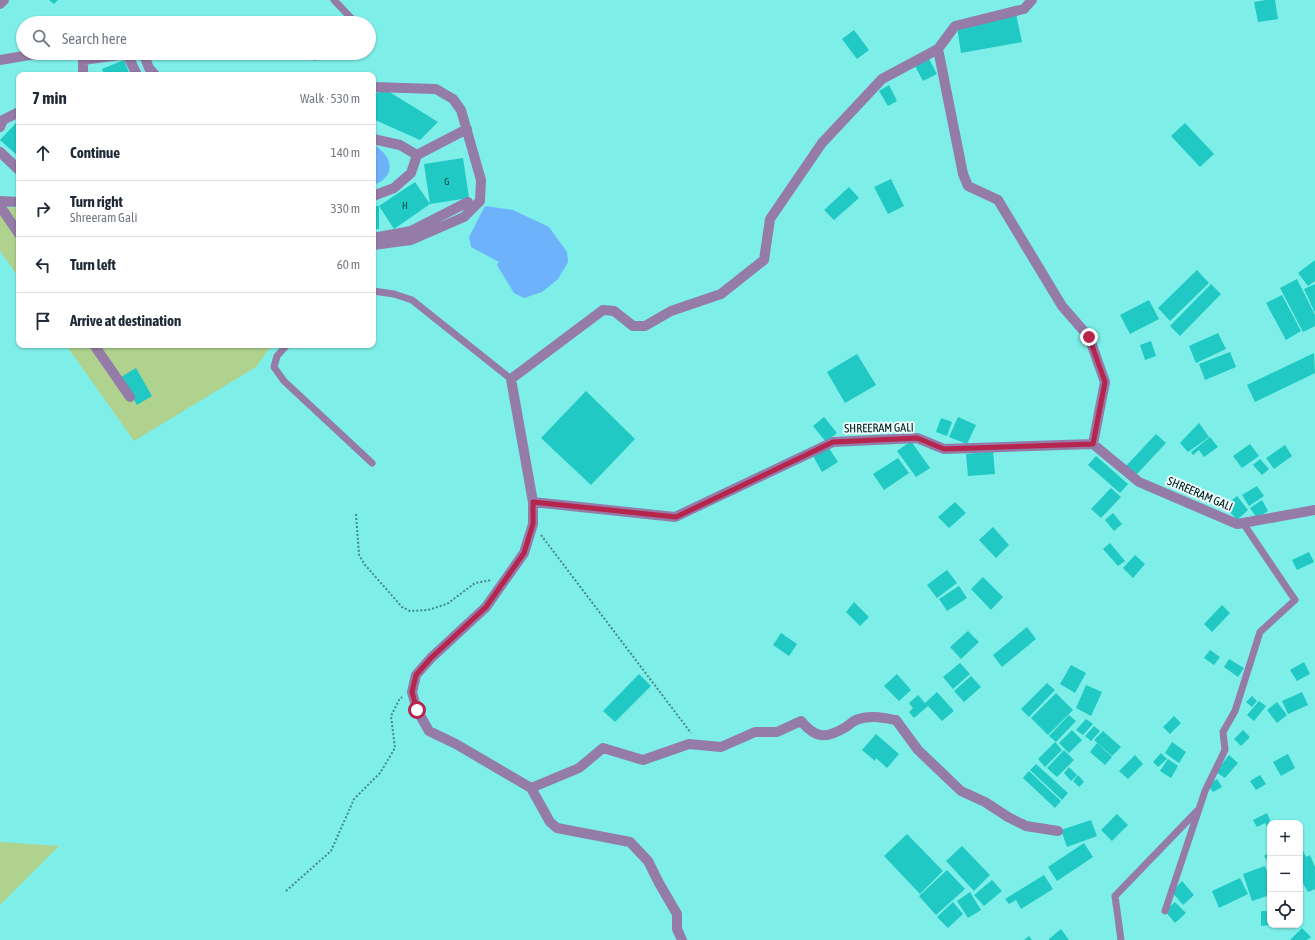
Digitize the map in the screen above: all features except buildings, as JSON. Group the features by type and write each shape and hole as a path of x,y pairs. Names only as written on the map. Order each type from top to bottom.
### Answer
{"street":[{"path":"0,4 4,0"},
{"path":"682,940 677,928 677,914 648,861 630,842 557,828 550,822 531,788 456,744 429,731 417,710 412,692 416,675 431,658 486,607 524,553 533,524 533,502 511,378 603,310 614,311 633,326 645,326 671,311 721,294 764,260 770,218 822,143 882,79 938,48 955,26 1024,9 1032,0"},
{"path":"938,48 963,174 968,186 998,200 1062,306 1089,337 1105,382 1093,444"},
{"path":"0,60 16,57"},
{"path":"83,60 83,72"},
{"path":"130,60 136,72"},
{"path":"146,60 152,72"},
{"path":"376,88 436,89 453,99 461,110 481,180 480,201 475,208 464,217 411,240 376,245"},
{"path":"0,127 3,120 16,114"},
{"path":"376,195 394,188 411,173 417,155 467,129"},
{"path":"376,140 400,146 417,155"},
{"path":"0,152 16,167"},
{"path":"0,201 16,202"},
{"path":"376,237 410,231 468,202"},
{"path":"0,206 16,230"},
{"path":"96,348 130,398"},
{"name":"SHREERAM GALI","path":"533,502 676,517 833,442 917,438 944,449 1093,444 1140,482 1237,524 1315,510"},
{"path":"531,788 579,768 603,748 643,760 689,744 698,743 721,747 755,732 777,732 801,721 810,732 825,736 841,730 859,719 876,717 896,720 918,750 961,791 985,802 1008,817 1026,826 1058,831"}],"lane":[{"path":"334,0 350,16"},
{"path":"376,292 412,300 511,378"},
{"path":"284,348 278,356 274,367 277,372 284,381 372,463"},
{"path":"1165,911 1205,791 1225,750 1223,732 1235,711 1260,632 1295,600 1243,523"},
{"path":"1121,940 1115,896 1199,810"}],"path":[{"path":"356,514 359,555 365,565 402,607 410,611 428,610 447,604 475,583 507,577"},
{"path":"533,524 698,743"},
{"path":"286,891 332,851 354,799 376,779 395,748 392,716 399,700 405,694 412,692"}],"green space":[{"path":"16,207 16,274 0,251 0,208"},
{"path":"68,348 270,348 256,367 134,441"},
{"path":"0,842 59,846 0,905"}],"water":[{"path":"376,147 385,155 390,166 386,177 376,184"},
{"path":"485,206 513,210 549,227 567,252 568,262 558,279 542,292 524,298 514,293 497,265 499,262 471,247 469,237"}],"route":[{"path":"417,710 412,692 416,675 431,658 486,607 524,553 533,524 533,502 676,517 833,442 917,438 944,449 1093,444 1105,382 1089,337"}]}
